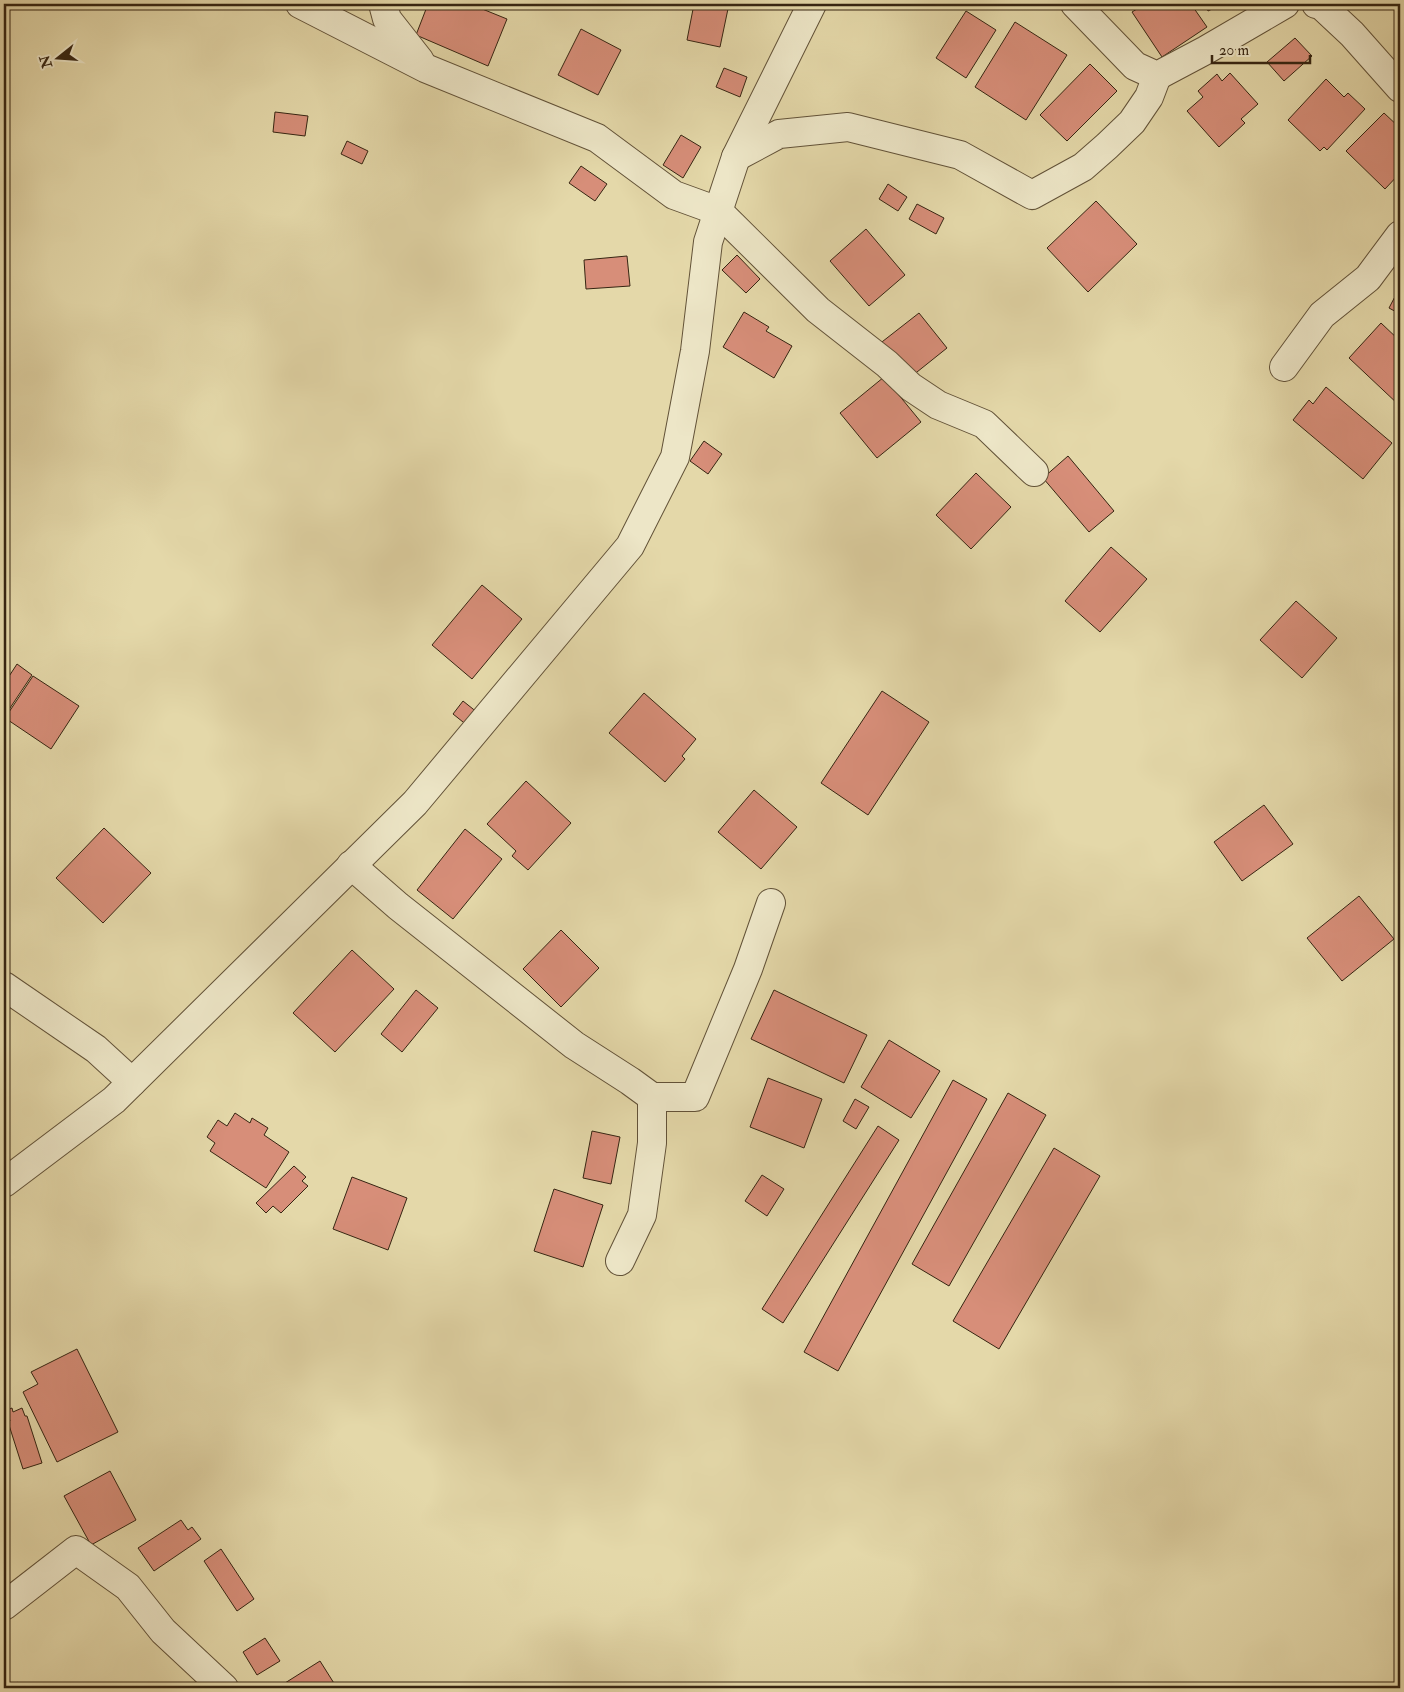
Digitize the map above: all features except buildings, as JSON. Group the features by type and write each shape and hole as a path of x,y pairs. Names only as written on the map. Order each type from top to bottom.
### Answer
{"street":[{"path":"300,4 425,68 597,138 674,195 718,211 818,310 887,364 911,387 938,405 984,424 1034,472"},
{"path":"383,4 386,19 425,68"},
{"path":"4,1183 114,1100 415,803 630,546 675,458 695,351 708,242 736,157 812,4"},
{"path":"1075,4 1135,66 1157,76"},
{"path":"736,157 779,134 848,127 960,155 1032,195 1083,166 1107,146 1132,122 1149,96 1157,76 1285,4"},
{"path":"1316,4 1321,5 1352,34 1400,88"},
{"path":"1284,367 1322,315 1368,278 1400,235"},
{"path":"352,865 398,906 574,1045 652,1097 695,1097 748,969 771,903"},
{"path":"4,986 96,1049 132,1082"},
{"path":"620,1261 642,1215 652,1143 652,1097"},
{"path":"4,1606 76,1550 128,1587 163,1631 224,1688"}]}
